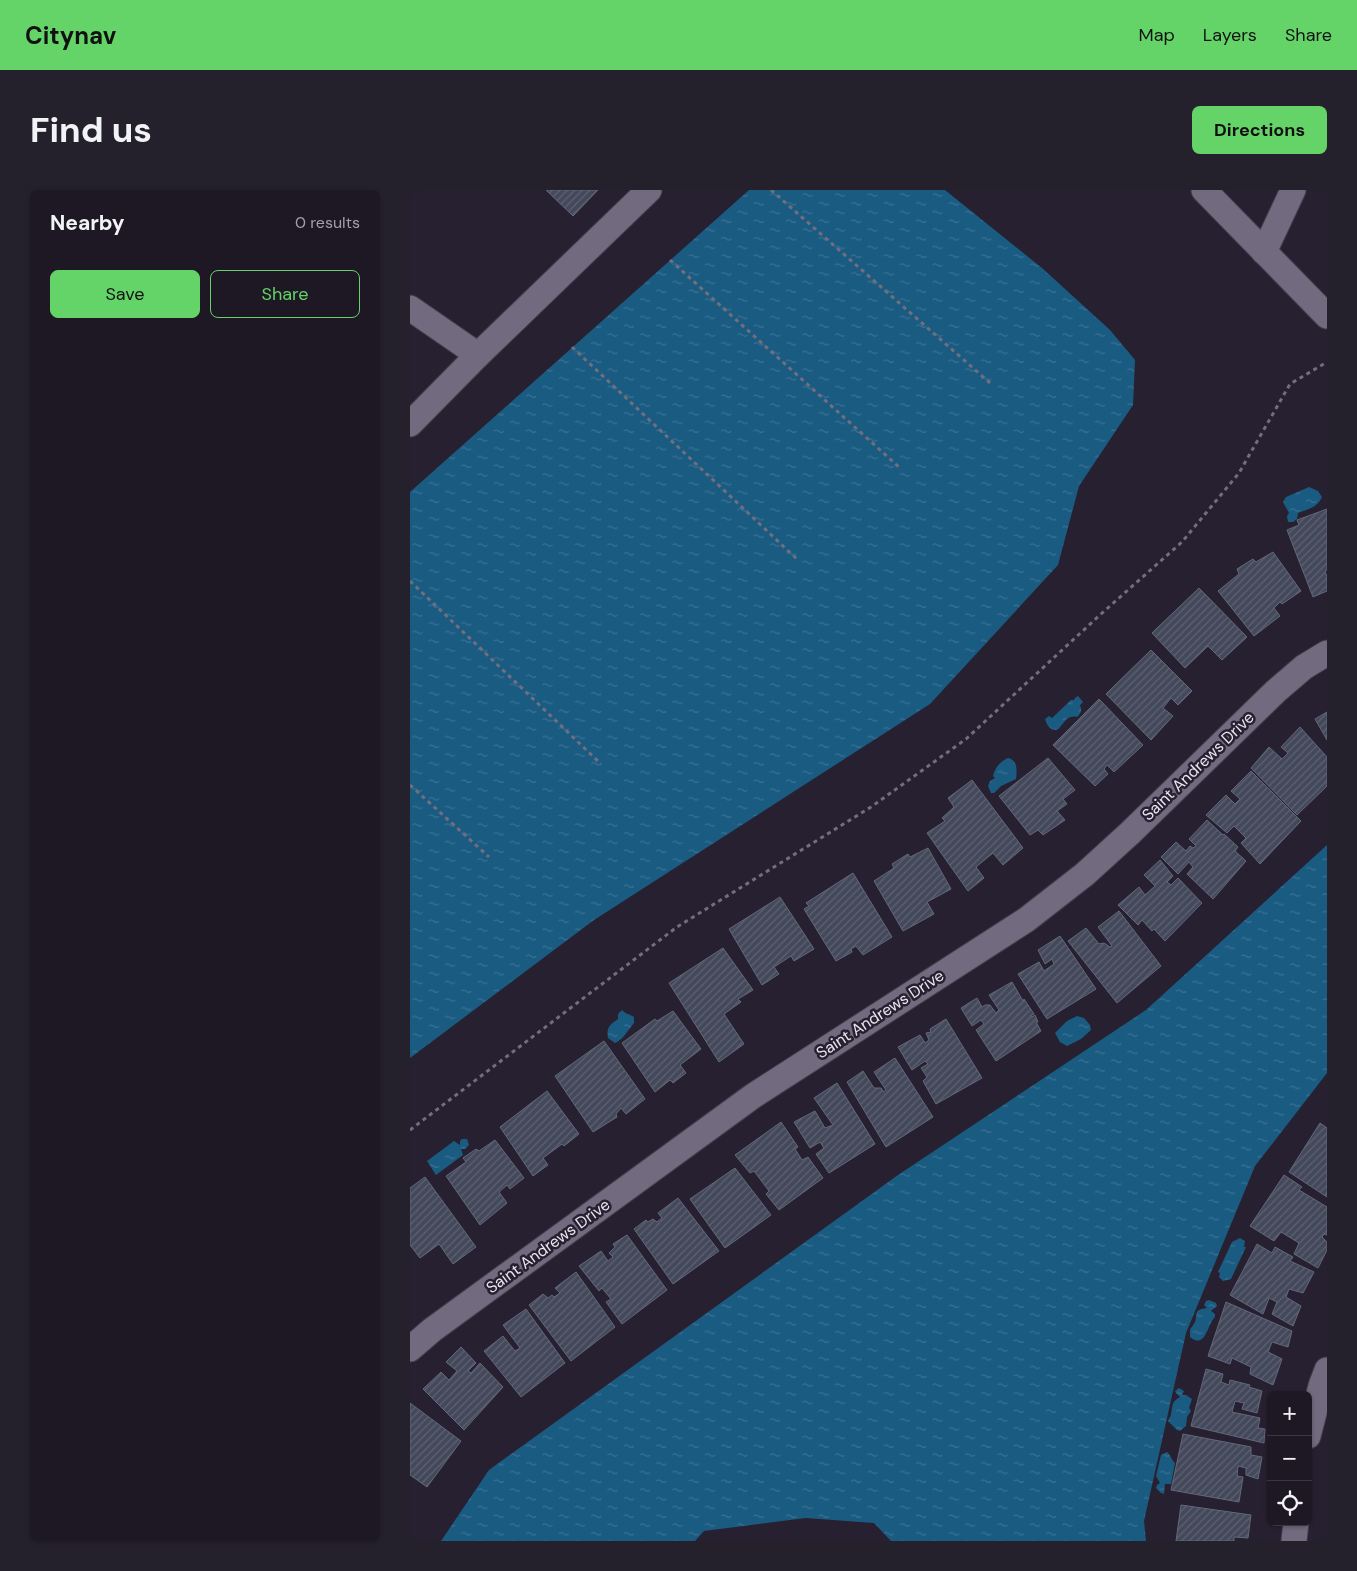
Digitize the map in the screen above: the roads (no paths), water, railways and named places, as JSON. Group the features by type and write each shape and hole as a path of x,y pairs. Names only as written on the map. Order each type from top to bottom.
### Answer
{"street":[{"path":"410,424 478,354 649,190"},
{"path":"1204,190 1327,316"},
{"path":"1264,252 1293,190"},
{"path":"410,308 478,354"},
{"name":"Saint Andrews Drive","path":"410,1349 432,1330 753,1096 1026,920 1085,874 1130,833 1276,691 1304,667 1327,653"},
{"path":"1312,1421 1327,1370"},
{"path":"1294,1541 1296,1526"}],"water":[{"path":"749,190 945,190 1042,268 1110,330 1135,360 1133,405 1079,486 1058,565 930,704 594,920 410,1058 410,492"},
{"path":"1309,487 1318,491 1322,497 1320,501 1312,508 1298,513 1297,519 1293,522 1288,522 1287,516 1289,513 1283,502 1286,497"},
{"path":"1078,696 1083,702 1080,705 1081,710 1078,716 1068,718 1057,730 1050,728 1045,719 1049,716 1052,718"},
{"path":"1008,758 1015,763 1017,769 1016,779 991,793 988,786 990,781 995,778 993,776 995,770 1000,763"},
{"path":"1327,845 1327,1073 1255,1166 1186,1333 1144,1521 1146,1541 891,1541 874,1523 806,1518 704,1531 695,1541 441,1541 489,1470 898,1175 1146,1010"},
{"path":"622,1010 634,1017 634,1023 623,1037 615,1043 608,1038 608,1029 618,1019 618,1014"},
{"path":"1077,1016 1084,1018 1090,1025 1091,1030 1081,1039 1067,1046 1060,1042 1055,1033 1067,1021"},
{"path":"462,1139 467,1139 469,1145 465,1149 461,1149 463,1155 436,1175 427,1161 454,1141 460,1145"},
{"path":"1240,1238 1245,1241 1244,1247 1246,1247 1231,1279 1223,1281 1219,1277 1220,1273 1218,1272 1232,1242"},
{"path":"1209,1300 1216,1303 1217,1306 1211,1311 1215,1314 1215,1317 1206,1335 1200,1340 1195,1340 1190,1337 1190,1329 1195,1322 1197,1312 1207,1308 1204,1305"},
{"path":"1179,1388 1184,1391 1182,1395 1192,1399 1189,1408 1191,1411 1187,1417 1186,1426 1180,1431 1168,1421 1174,1402 1180,1397 1175,1391"},
{"path":"1167,1452 1175,1463 1171,1484 1165,1484 1164,1494 1156,1488 1160,1483 1156,1476 1161,1455"}]}
